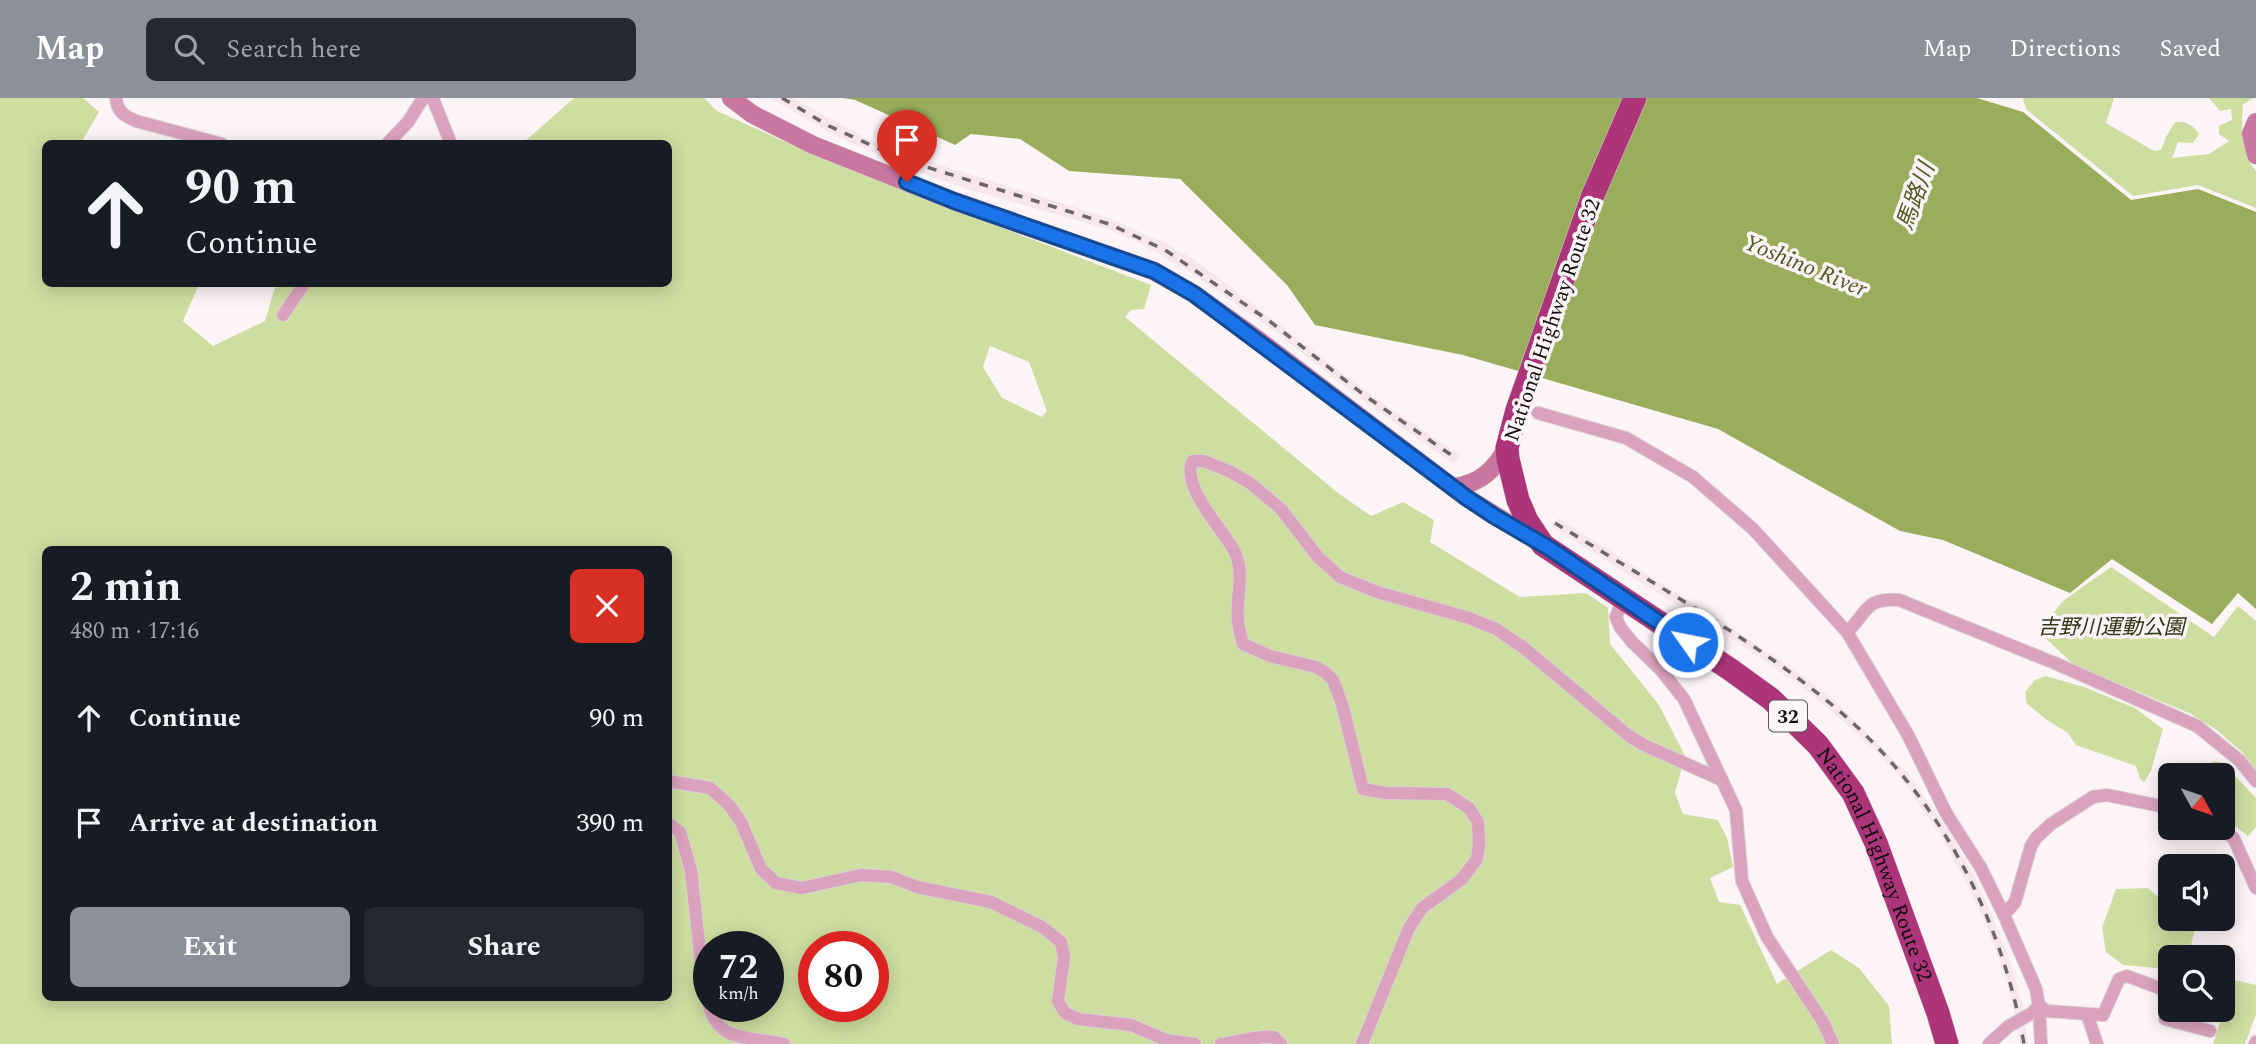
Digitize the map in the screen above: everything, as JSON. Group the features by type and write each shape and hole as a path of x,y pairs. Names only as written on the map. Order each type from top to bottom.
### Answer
{"highway":[{"name":"National Highway Route 32","path":"1634,98 1594,195 1517,410 1507,448 1518,500 1527,521 1543,545 1771,699 1818,745 1853,793 1881,856 1947,1044"}],"street":[{"path":"116,98 117,106 123,115 136,121 207,140"},
{"path":"391,140 408,122 423,98"},
{"path":"429,98 433,99 449,140"},
{"path":"731,98 752,114 813,145 954,201 1154,271 1204,301 1494,516 1543,545"},
{"path":"2256,122 2251,134 2256,155"},
{"path":"283,315 302,287"},
{"path":"1538,413 1626,438 1693,477 1753,529 1847,632 1908,735 1946,813 1981,868 2004,915 2035,989 2035,1009 2041,1044"},
{"path":"1454,487 1478,481 1493,470 1507,448"},
{"path":"1362,1044 1409,928 1422,908 1461,880 1477,859 1478,822 1469,808 1447,794 1386,793 1363,789 1334,680 1316,667 1270,656 1243,644 1238,621 1240,567 1234,549 1200,500 1190,479 1189,468 1193,461 1204,461 1250,483 1281,509 1318,557 1340,577 1377,592 1469,618 1496,629 1524,648 1629,736 1722,779"},
{"path":"1623,599 1616,617 1620,627 1684,699 1736,810 1742,881 1768,937 1823,1022 1833,1044"},
{"path":"1847,632 1864,610 1882,599 1899,600 2057,664 2197,726 2239,760 2256,781"},
{"path":"672,782 710,788 729,805 741,822 761,869 776,883 802,888 861,875 892,877 917,887 991,902 1042,927 1060,942 1064,957 1058,1001 1065,1013 1078,1019 1131,1025 1166,1041 1195,1044"},
{"path":"2004,915 2015,902 2031,846 2051,824 2093,797 2107,794 2158,805"},
{"path":"672,826 680,832 691,870 698,931"},
{"path":"2234,840 2256,888"},
{"path":"1990,1044 2009,1026 2035,1009 2103,1015 2119,979 2127,976 2158,988"},
{"path":"2087,1014 2097,1044"},
{"path":"714,1022 735,1038 770,1040 784,1044"},
{"path":"2176,1022 2210,1031"},
{"path":"1221,1044 1237,1043 1261,1036 1274,1037 1281,1044"}],"shaded area":[{"path":"770,98 792,98 866,138 902,153 1109,218 1167,244 1193,259 1366,391 1459,455 1454,464 1361,399 1265,324 1187,270 1137,242 1107,229 967,189 898,165 827,131"},
{"path":"1558,518 1803,676 1835,701 1908,774 1948,830 1974,875 1994,920 2012,967 2022,1004 2028,1044 2020,1044 2014,1008 2002,969 1986,924 1965,880 1940,834 1901,779 1880,755 1797,683 1735,641 1552,527"}],"green space":[{"path":"0,98 83,98 99,112 83,140 42,140 42,287 198,287 183,321 213,346 265,321 275,287 672,287 672,140 526,140 574,98 704,98 717,111 830,162 1151,285 1144,309 1131,310 1125,317 1338,493 1371,516 1403,502 1434,520 1430,542 1520,597 1586,593 1608,608 1610,644 1659,705 1685,756 1675,793 1683,814 1718,820 1727,838 1733,867 1710,878 1719,902 1740,905 1777,984 1831,950 1859,968 1889,1006 1892,1044 0,1044","holes":["990,346 1029,362 1047,411 1042,417 1002,398 983,367"]},
{"path":"2023,98 2114,98 2106,123 2154,151 2161,150 2175,122 2189,124 2199,134 2193,143 2178,142 2172,158 2209,154 2229,141 2219,134 2219,126 2232,120 2231,109 2220,111 2209,98 2254,98 2243,104 2242,121 2247,157 2256,171 2256,208 2198,185 2133,196 2026,109"},
{"name":"吉野川運動公園","path":"2111,567 2214,637 2238,606 2256,621 2256,772 2242,752 2218,731 2191,714 2074,665 2038,631 2064,600"},
{"path":"2046,676 2084,687 2135,708 2163,729 2151,771 2144,782 2140,779 2136,766 2076,745 2068,733 2027,704 2025,692 2035,680"},
{"path":"2235,776 2256,798 2256,827 2248,836 2235,826"},
{"path":"2148,888 2158,897 2158,931 2194,931 2191,945 2158,945 2158,968 2123,965 2106,952 2102,928 2116,889"},
{"path":"2235,980 2256,985 2256,1014 2245,1044 2213,1044 2220,1022 2235,1022"}],"water":[{"path":"842,98 1977,98 2023,112 2131,200 2198,189 2256,212 2256,609 2238,593 2212,624 2112,559 2070,593 1943,540 1900,531 1718,429 1463,355 1315,325 1287,285 1180,179 1069,171 1020,139 971,134 955,145 855,100"}],"railway":[{"path":"782,98 829,126 901,159 1109,224 1165,250 1268,320 1364,395 1457,459"},
{"path":"1555,523 1696,609 1799,679 1868,738 1902,775 1932,814 1980,901 1999,948 2024,1044"}],"route":[{"path":"907,182 1154,271 1194,294 1467,498 1549,548 1688,642"}],"water label":[{"name":"馬路川","path":"1915,196"},
{"name":"Yoshino River","path":"1806,265"}]}
